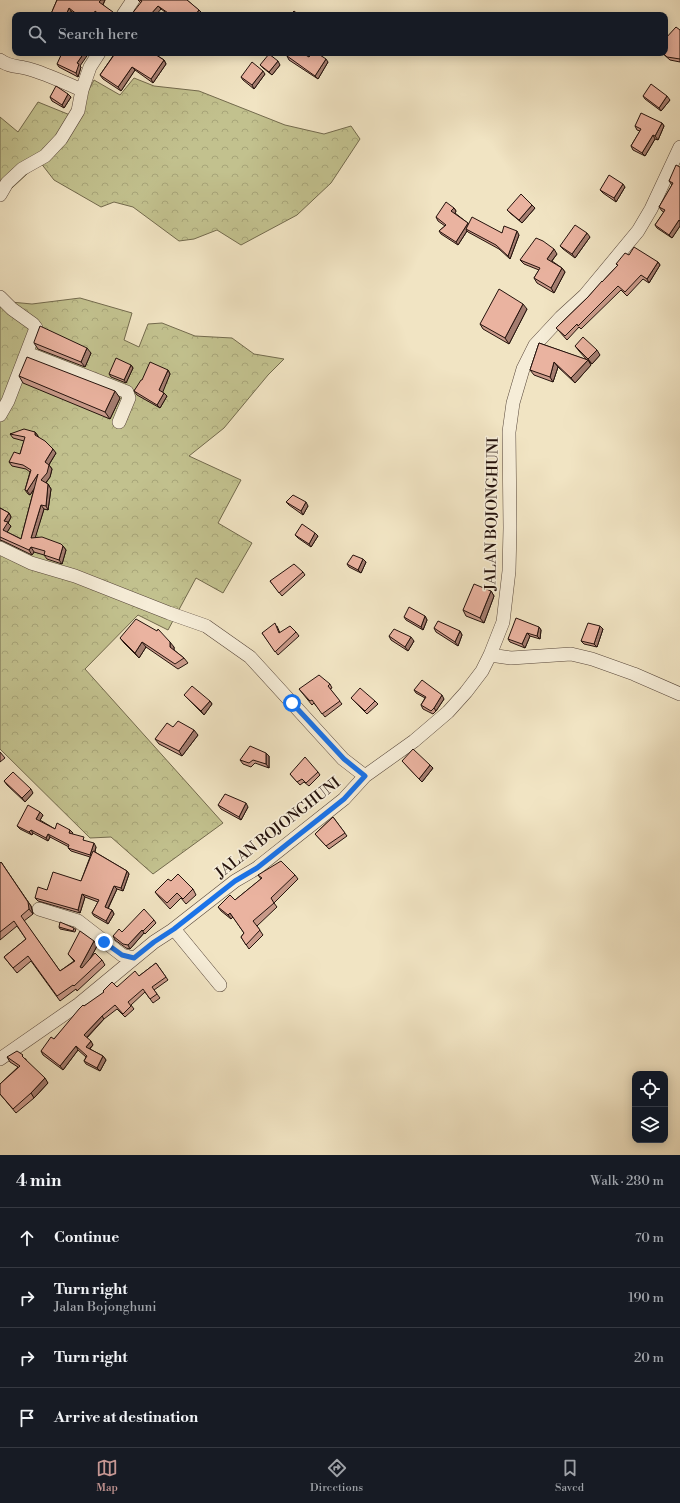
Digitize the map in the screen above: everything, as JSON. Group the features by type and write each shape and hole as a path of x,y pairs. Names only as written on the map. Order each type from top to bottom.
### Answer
{"street":[{"path":"125,12 133,0"},
{"path":"0,194 7,183 22,169 45,156 61,138 78,111 82,90 90,67 97,56"},
{"path":"0,60 4,63 45,74 82,90"},
{"name":"JALAN BOJONGHUNI","path":"0,1059 79,1004 154,942 174,929 235,881 257,868 344,799 365,776 414,741 448,712 466,692 482,670 490,655 503,622 510,528 509,432 513,403 523,369 535,345 561,317 585,295 638,230 651,209 680,147"},
{"path":"0,297 12,309 33,324 36,328 8,401 0,415"},
{"path":"27,353 127,392 129,398 119,422"},
{"path":"0,548 31,563 74,576 206,626 250,657 339,754 365,776"},
{"path":"490,655 511,658 534,658 571,654 592,659 634,674 680,694"},
{"path":"39,909 78,921 122,955 134,958"},
{"path":"174,929 220,985"}],"green space":[{"path":"134,78 154,86 199,91 285,125 324,134 351,126 360,139 331,183 297,215 241,245 217,230 194,239 179,241 133,207 114,202 101,207 54,180 40,162 0,199 0,117 18,132 38,102 75,117 94,80 120,95"},
{"path":"80,298 132,313 124,340 139,347 148,324 162,323 195,336 232,338 254,354 284,359 268,375 224,428 189,456 241,480 218,523 252,543 223,593 196,578 168,630 138,615 85,669 223,823 153,874 111,837 90,838 0,749 0,301 32,304"}],"building":[{"path":"57,0 101,0 99,2 113,12 74,12 69,8 67,12 52,12"},
{"path":"140,0 187,0 199,10 197,12 167,12 158,6 153,12 133,12 142,1"},
{"path":"676,27 680,30 680,59 666,56 668,56 668,36"},
{"path":"61,56 82,56 77,63 79,64 76,73 57,64"},
{"path":"113,56 158,56 164,60 151,79 132,67 118,87 100,75"},
{"path":"267,56 272,56 278,61 269,72 260,65"},
{"path":"287,56 322,56 326,59 315,76"},
{"path":"252,62 263,71 252,85 241,77"},
{"path":"651,84 667,96 659,108 643,96"},
{"path":"56,86 68,94 62,105 50,97"},
{"path":"641,113 662,123 655,136 653,135 642,153 631,146 641,129 635,126"},
{"path":"676,165 680,167 680,221 679,220 669,235 655,225 665,210 659,207 673,183 669,181"},
{"path":"609,175 623,184 614,198 600,190"},
{"path":"521,194 532,205 519,220 507,210"},
{"path":"446,202 454,208 451,211 468,223 456,242 439,231 446,225 436,217"},
{"path":"472,217 502,233 504,226 517,231 508,256 496,245 466,229"},
{"path":"575,225 587,233 572,254 560,246"},
{"path":"536,238 554,249 547,259 562,268 551,288 534,278 540,268 520,260"},
{"path":"634,247 658,262 647,279 641,275 625,292 618,286 578,326 577,324 565,336 556,328 618,265 616,264 625,253 629,255"},
{"path":"499,289 523,304 505,338 480,324"},
{"path":"40,326 87,348 81,362 34,343"},
{"path":"583,337 597,350 588,359 575,346"},
{"path":"539,343 588,360 571,378 554,362 550,377 530,370"},
{"path":"27,357 115,391 105,412 19,376"},
{"path":"116,358 131,365 124,380 109,374"},
{"path":"150,362 168,370 159,390 164,393 157,405 134,391 142,380"},
{"path":"24,429 35,432 35,435 45,441 53,449 45,462 49,465 47,473 41,480 48,484 46,506 41,505 31,538 42,537 61,544 63,546 59,560 44,555 45,551 31,547 29,550 0,537 0,508 9,513 4,521 8,522 3,530 21,539 38,474 27,491 25,490 31,470 23,465 9,462 14,452 20,454 25,437 10,434"},
{"path":"293,495 306,502 301,511 286,502"},
{"path":"302,524 315,533 309,544 295,535"},
{"path":"353,555 363,559 358,570 347,564"},
{"path":"294,564 303,572 279,593 270,581"},
{"path":"474,584 491,591 480,618 463,610"},
{"path":"409,607 425,616 421,627 404,617"},
{"path":"516,618 539,627 537,636 527,633 522,644 508,639"},
{"path":"136,619 157,631 158,629 170,642 170,647 184,658 175,664 142,642 135,653 120,638"},
{"path":"438,621 460,631 455,642 434,628"},
{"path":"275,623 279,633 290,626 296,632 275,652 262,633"},
{"path":"588,623 600,626 594,644 581,641"},
{"path":"394,629 411,637 405,647 389,636"},
{"path":"319,675 330,684 328,686 340,701 322,714 312,700 310,701 299,689"},
{"path":"422,680 442,695 431,711 421,705 426,697 414,690"},
{"path":"192,686 210,701 201,711 184,695"},
{"path":"360,688 375,701 365,711 351,698"},
{"path":"178,721 194,730 179,751 155,739 167,723 173,727"},
{"path":"250,746 266,753 266,764 253,760 249,763 240,760"},
{"path":"413,749 430,765 419,779 402,761"},
{"path":"305,757 318,772 306,783 302,779 297,782 290,774"},
{"path":"13,772 31,789 22,798 4,781"},
{"path":"225,794 246,803 239,817 218,805"},
{"path":"28,805 40,812 36,819 55,829 57,823 70,830 69,833 84,837 83,840 94,843 90,855 68,848 69,845 48,834 46,838 31,830 29,832 17,826"},
{"path":"333,817 345,833 326,846 315,834"},
{"path":"93,851 127,871 121,888 114,886 105,907 112,910 106,921 92,913 99,900 82,894 78,910 35,898 38,887 47,890 53,872 81,881"},
{"path":"281,861 295,875 271,898 274,903 253,921 260,930 246,945 241,937 244,933 230,913 228,915 218,907 230,895 235,900 262,878 258,875"},
{"path":"1,862 28,902 29,909 21,916 60,971 75,961 68,954 80,931 94,941 80,967 82,968 95,953 102,960 74,986 73,985 57,996 28,956 13,968 4,957 26,939 14,921 0,932"},
{"path":"178,874 193,889 183,899 177,893 167,903 155,892 168,879 171,881"},
{"path":"144,909 154,920 128,945 123,944 113,936 119,929 122,932"},
{"path":"60,922 74,928 73,931 59,927"},
{"path":"156,963 166,977 152,987 157,994 150,999 143,989 128,1002 131,1006 123,1014 115,1005 84,1035 91,1041 86,1047 103,1056 97,1068 84,1061 87,1056 76,1046 60,1066 41,1051 51,1037 54,1039 83,1005 84,1006 104,992 103,991 112,982 117,987 135,971 139,976"},
{"path":"17,1051 23,1055 22,1056 45,1078 13,1109 0,1094 0,1084 20,1066 7,1057"}],"route":[{"path":"104,942 122,955 134,958 235,881 257,868 344,799 365,776 344,759 292,703"}]}
